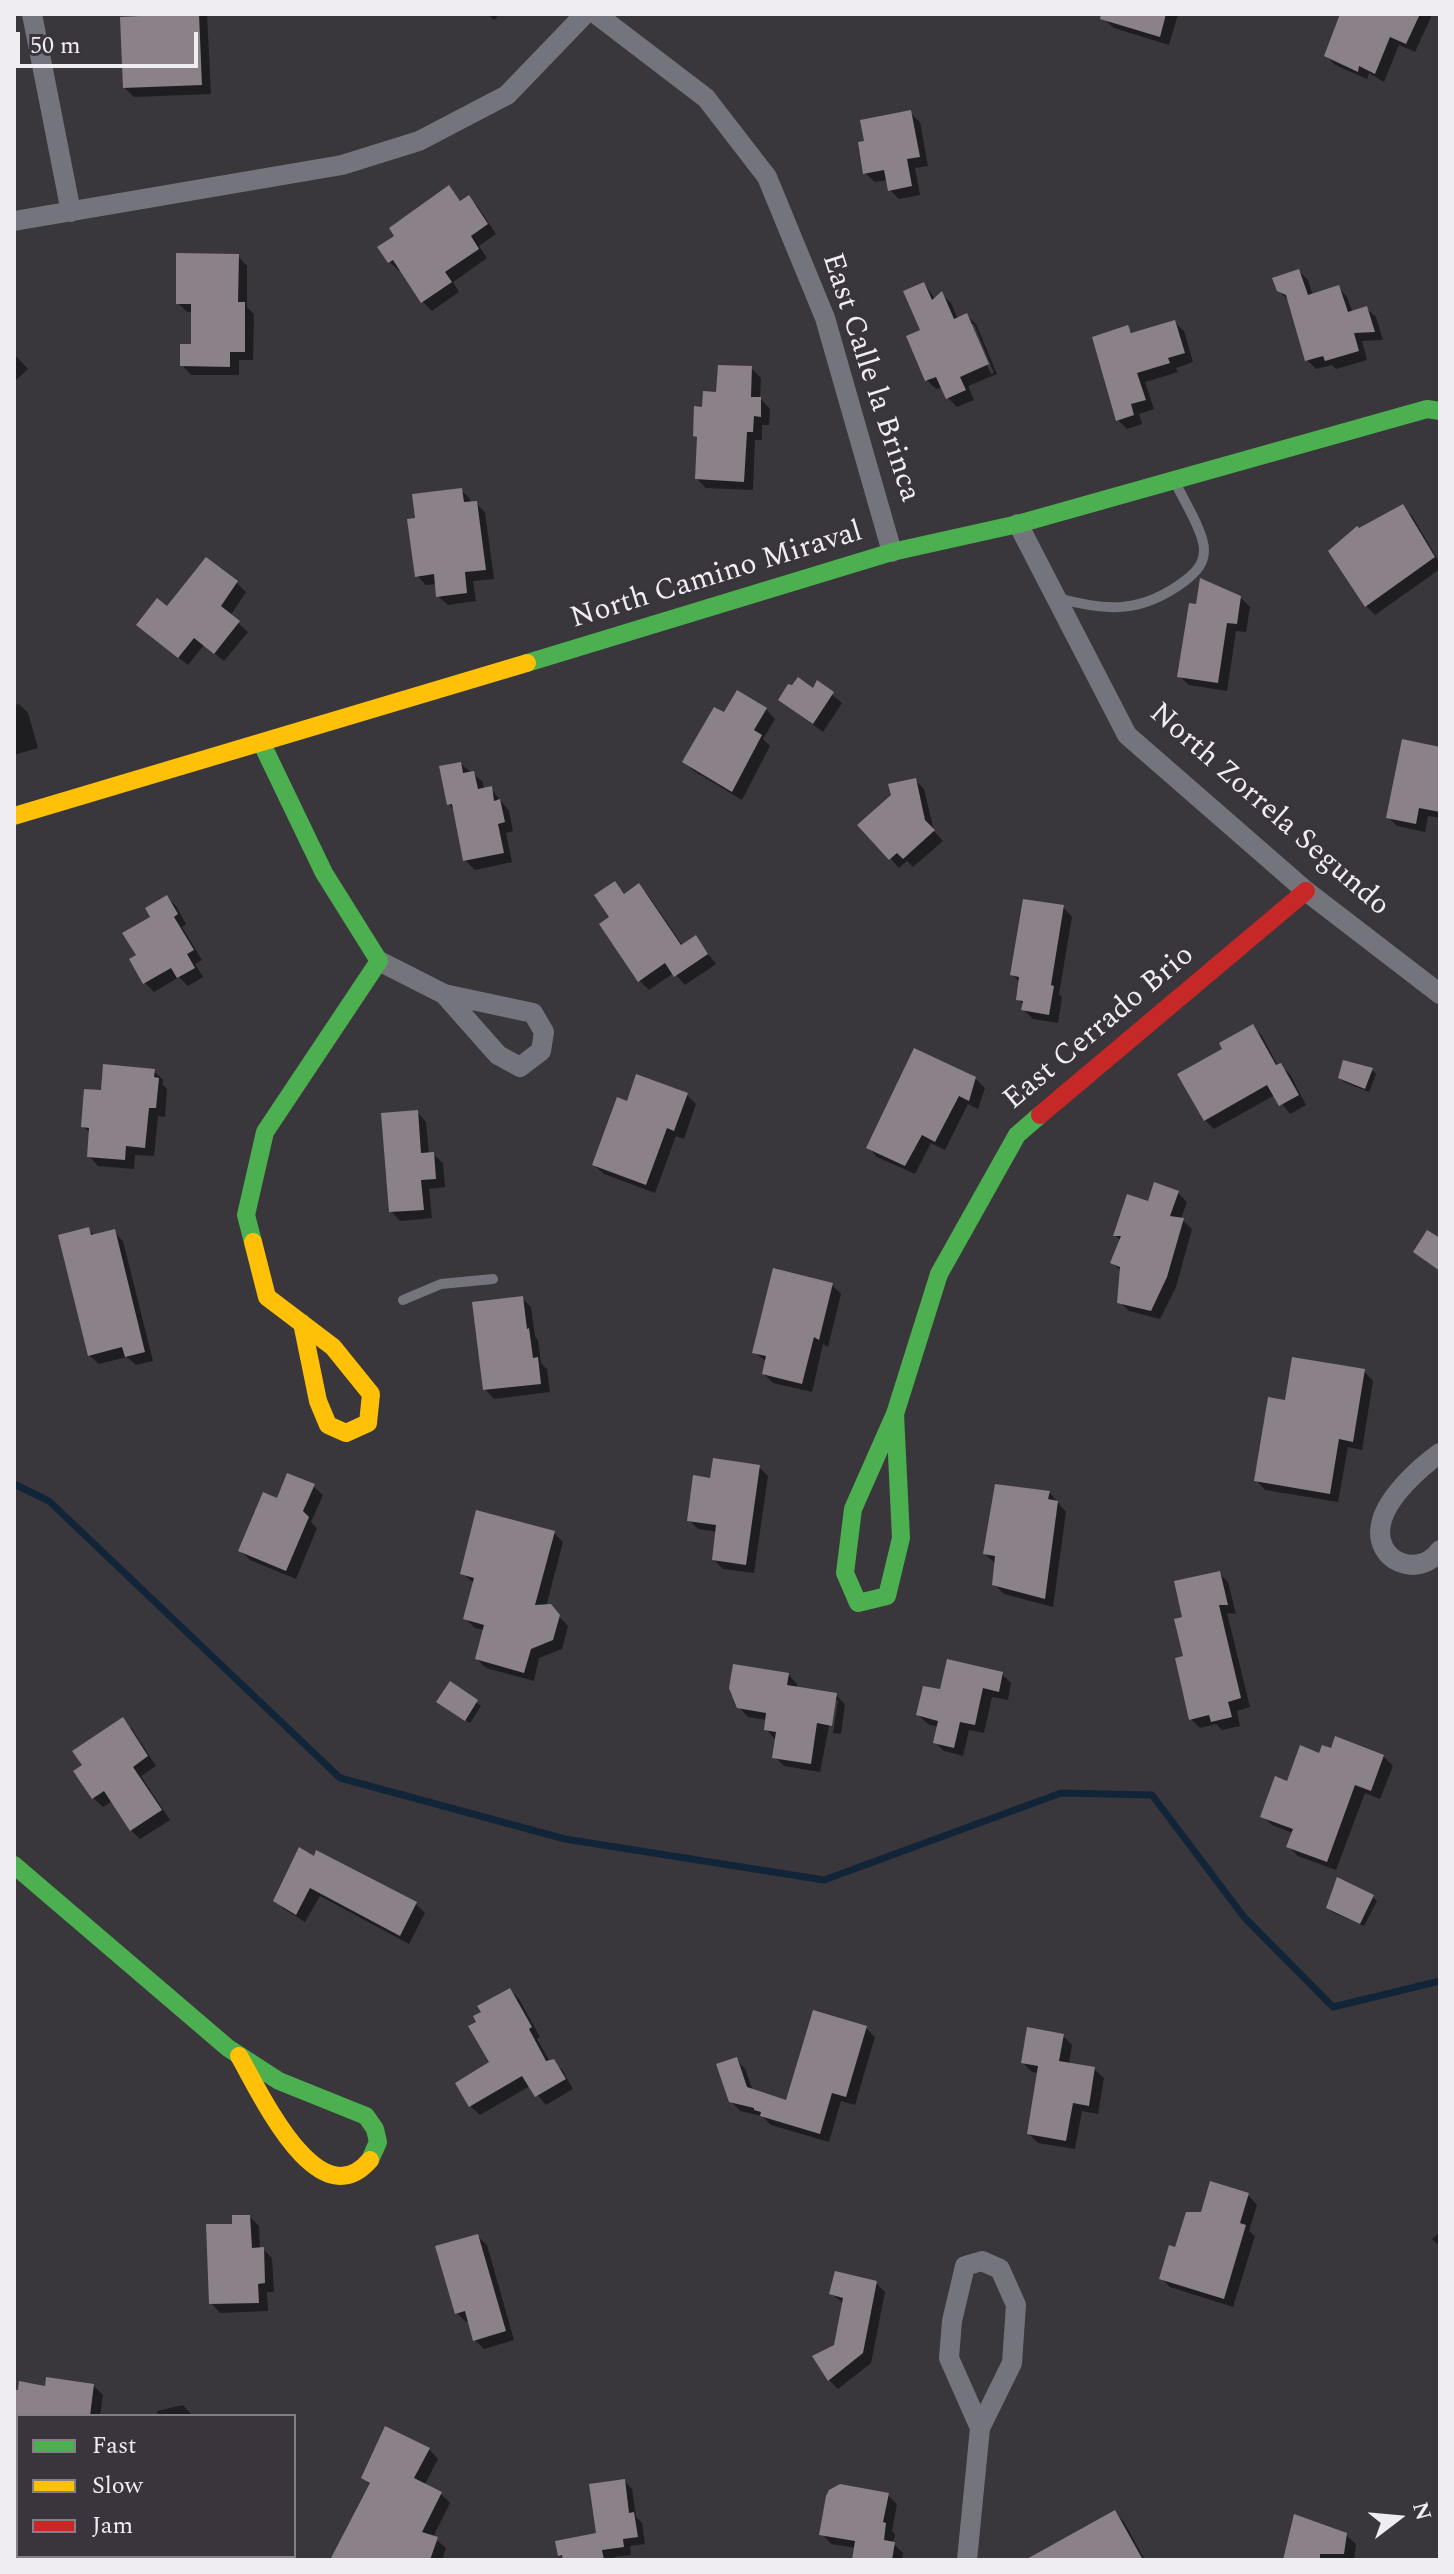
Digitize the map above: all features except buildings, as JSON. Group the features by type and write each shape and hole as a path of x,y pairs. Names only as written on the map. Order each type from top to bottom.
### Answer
{"street":[{"path":"32,14 71,212"},
{"path":"14,221 342,165 419,141 507,95 585,14"},
{"name":"East Calle la Brinca","path":"596,14 706,98 767,177 825,318 892,552"},
{"name":"North Camino Miraval","path":"14,816 262,744 892,552 1018,524 1427,409 1440,411"},
{"name":"North Zorrela Segundo","path":"1018,524 1127,735 1306,891 1440,994"},
{"path":"262,744 324,873 379,961 444,994 533,1013 544,1032 541,1051 520,1067 498,1055 444,994"},
{"name":"East Cerrado Brio","path":"895,1414 901,1538 887,1596 858,1603 845,1573 853,1509 895,1414 939,1274 1017,1135 1306,891"},
{"path":"302,1323 318,1401 328,1425 346,1433 368,1423 371,1394 333,1347 302,1323 267,1297 246,1215 265,1132 379,961"},
{"path":"1440,1453 1404,1486 1385,1511 1380,1525 1380,1540 1386,1553 1406,1566 1424,1565 1440,1550"},
{"path":"14,1865 239,2056 279,2081 366,2116 378,2133 374,2156 355,2172 342,2175 318,2170 297,2149 239,2056"},
{"path":"967,2560 980,2428 1012,2363 1016,2305 1000,2269 982,2261 965,2266 952,2321 949,2358 980,2428"}],"lane":[{"path":"1056,597 1083,605 1141,605 1158,599 1198,570 1204,557 1204,545 1174,480"},
{"path":"403,1300 441,1284 493,1279"}],"waterway":[{"path":"14,1484 49,1501 340,1778 565,1839 824,1880 1061,1793 1152,1795 1244,1917 1333,2007 1440,1981"}],"traffic: fast":[{"path":"527,663 892,552 1018,524 1427,409 1440,411"},
{"path":"253,1242 246,1215 265,1132 379,961 324,873 262,744"},
{"path":"895,1414 853,1509 845,1573 858,1603 887,1596 901,1538 895,1414 939,1274 1017,1135 1040,1115"},
{"path":"14,1865 228,2048 279,2081 366,2116 375,2129 378,2142 370,2160"}],"traffic: slow":[{"path":"14,816 527,663"},
{"path":"253,1242 267,1297 333,1347 371,1394 368,1423 346,1433 328,1425 318,1401 302,1323"},
{"path":"239,2056 292,2144 311,2163 330,2174 350,2174 370,2160"}],"traffic: jam":[{"path":"1040,1115 1306,891"}]}
